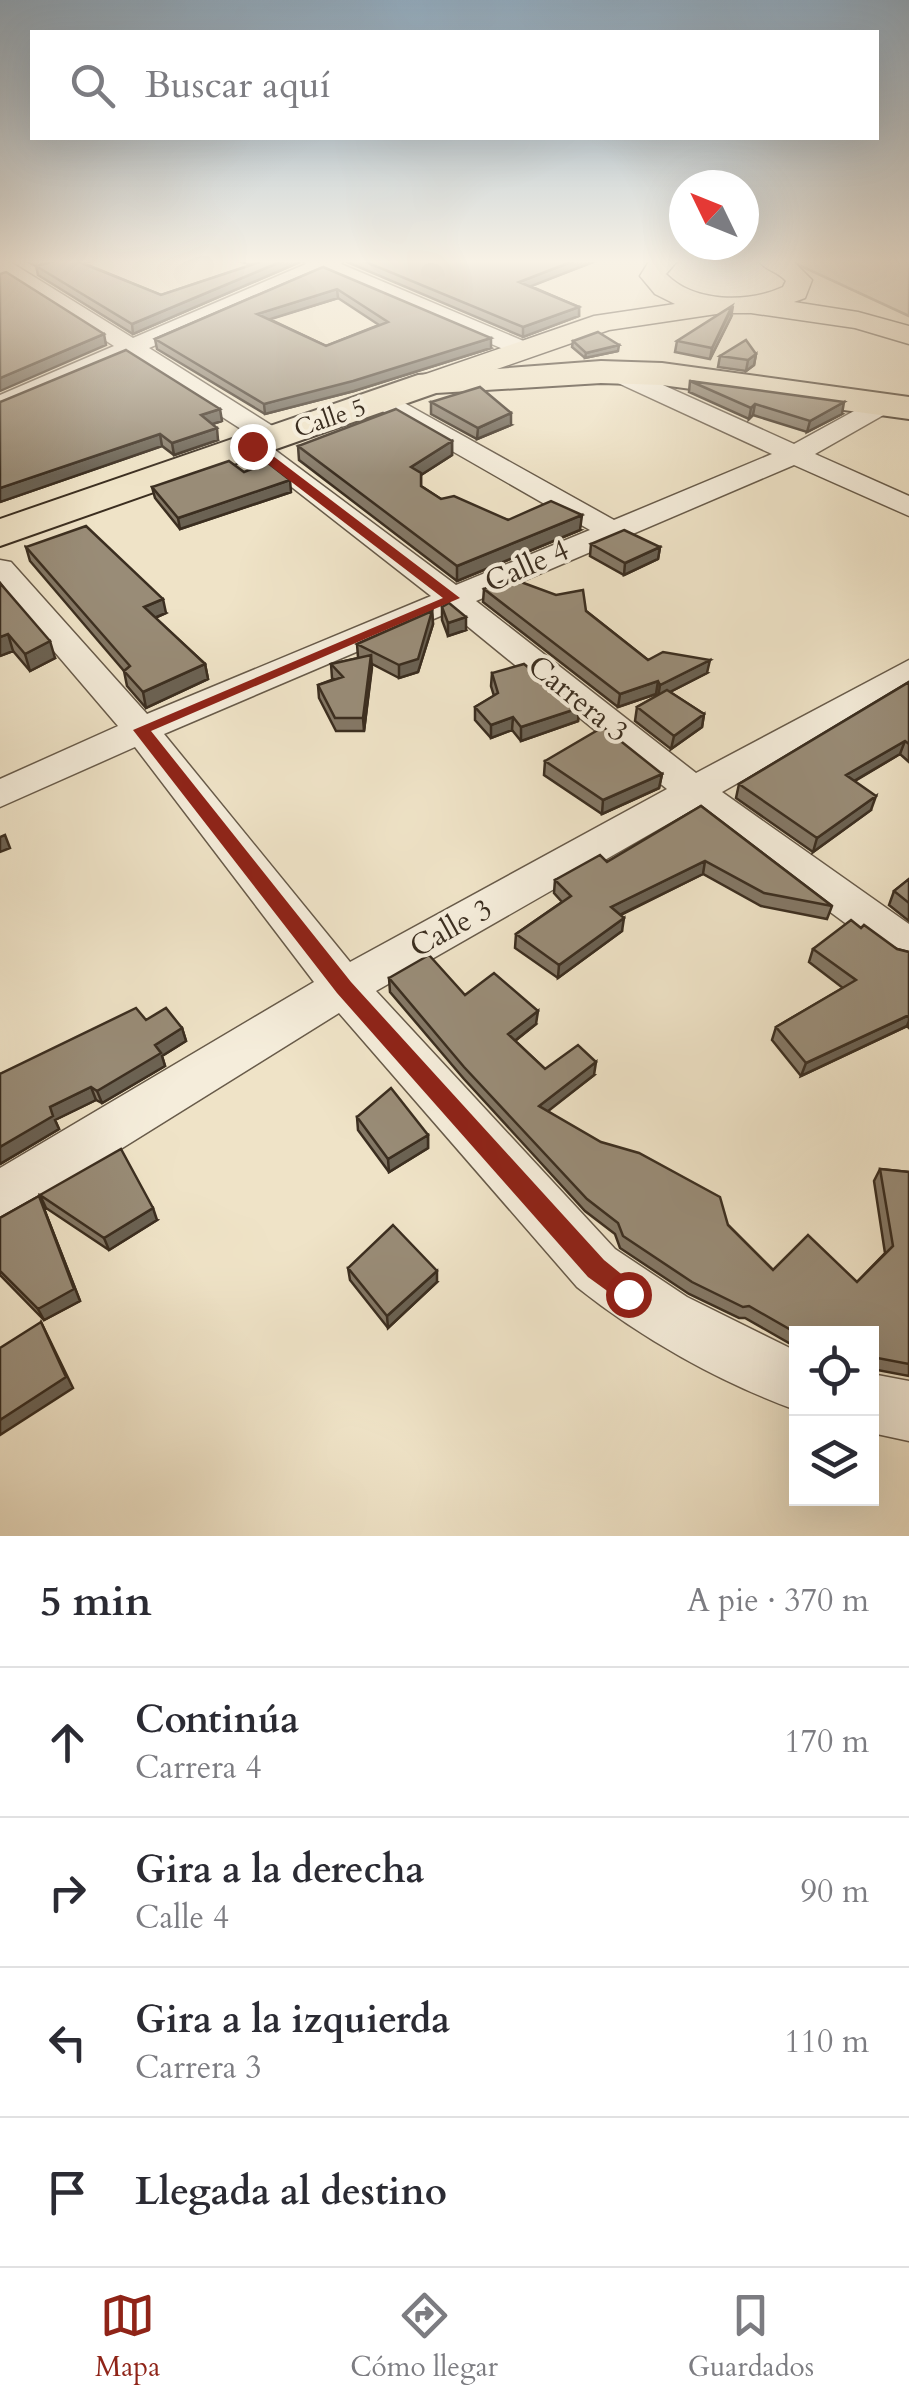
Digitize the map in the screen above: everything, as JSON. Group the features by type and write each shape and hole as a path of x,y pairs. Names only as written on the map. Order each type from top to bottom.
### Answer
{"highway":[{"path":"534,346 556,358 607,372"},
{"path":"431,382 607,372 710,379 897,406"},
{"name":"Calle 5","path":"0,534 431,382"}],"main road":[{"name":"Calle 5","path":"431,382 576,332"}],"street":[{"name":"Carrera 3","path":"108,332 262,442 696,792 909,947"},
{"path":"0,404 170,332"},
{"path":"499,332 534,346"},
{"path":"607,372 909,507"},
{"path":"381,400 611,530"},
{"name":"Calle 4","path":"0,794 141,730 794,455 897,406"},
{"path":"0,570 141,730 344,988 596,1268 628,1294 789,1377"},
{"name":"Calle 3","path":"0,1196 344,988 909,671"},
{"path":"879,1406 909,1412"}],"building":[{"path":"0,332 104,334 0,378"},
{"path":"172,332 295,332 326,346 363,332 476,332 491,338 353,381 264,404 155,339"},
{"path":"598,332 619,345 586,353 573,341"},
{"path":"692,332 720,332 712,348 677,341"},
{"path":"746,340 756,354 748,360 720,356"},
{"path":"126,350 220,409 201,415 217,428 172,443 160,434 0,488 0,402"},
{"path":"690,381 844,402 810,421 755,404 751,408"},
{"path":"480,387 511,413 478,428 431,402"},
{"path":"396,409 452,441 411,467 421,473 421,486 441,499 454,496 508,520 551,501 582,515 457,566 298,446"},
{"path":"229,461 244,472 268,463 290,480 178,518 152,487"},
{"path":"86,526 163,599 144,607 205,664 143,692 124,671 130,666 26,547"},
{"path":"624,530 660,547 625,563 591,544"},
{"path":"510,578 556,595 583,590 586,611 648,660 663,652 710,660 660,685 658,681 620,694 484,589"},
{"path":"0,583 50,641 25,654 8,634 0,637"},
{"path":"449,603 466,617 448,623 442,607"},
{"path":"432,611 418,659 399,665 357,644"},
{"path":"371,655 363,718 335,718 318,685 343,677 331,664"},
{"path":"524,664 579,708 521,727 513,717 491,725 475,707 498,693 492,673"},
{"path":"909,682 909,744 905,741 846,775 876,796 817,838 739,784"},
{"path":"667,690 704,714 674,736 637,707"},
{"path":"603,727 662,774 603,800 545,761"},
{"path":"701,806 832,906 764,893 705,861 611,907 624,918 559,965 516,934 571,896 555,880 600,855 607,862"},
{"path":"909,879 909,903 894,891"},
{"path":"851,920 897,949 909,952 909,1015 806,1063 776,1027 856,980 813,949"},
{"path":"429,955 465,995 494,973 538,1011 508,1034 545,1069 578,1045 596,1062 539,1106 601,1142 639,1153 720,1197 728,1225 773,1270 808,1235 857,1282 893,1246 880,1169 909,1172 909,1364 879,1358 879,1326 789,1329 749,1306 743,1307 692,1282 623,1236 618,1223 587,1199 464,1067 389,978"},
{"path":"136,1008 146,1020 166,1008 182,1028 155,1045 161,1053 97,1091 91,1087 50,1107 53,1116 0,1147 0,1074"},
{"path":"391,1088 428,1135 388,1159 357,1117"},
{"path":"121,1149 153,1208 104,1238 40,1195"},
{"path":"39,1196 74,1289 38,1309 0,1271 0,1218"},
{"path":"393,1225 437,1271 387,1316 348,1268"},
{"path":"41,1322 66,1377 0,1420 0,1348"}],"route":[{"path":"252,446 453,598 141,730 344,988 596,1268 628,1294"}]}
